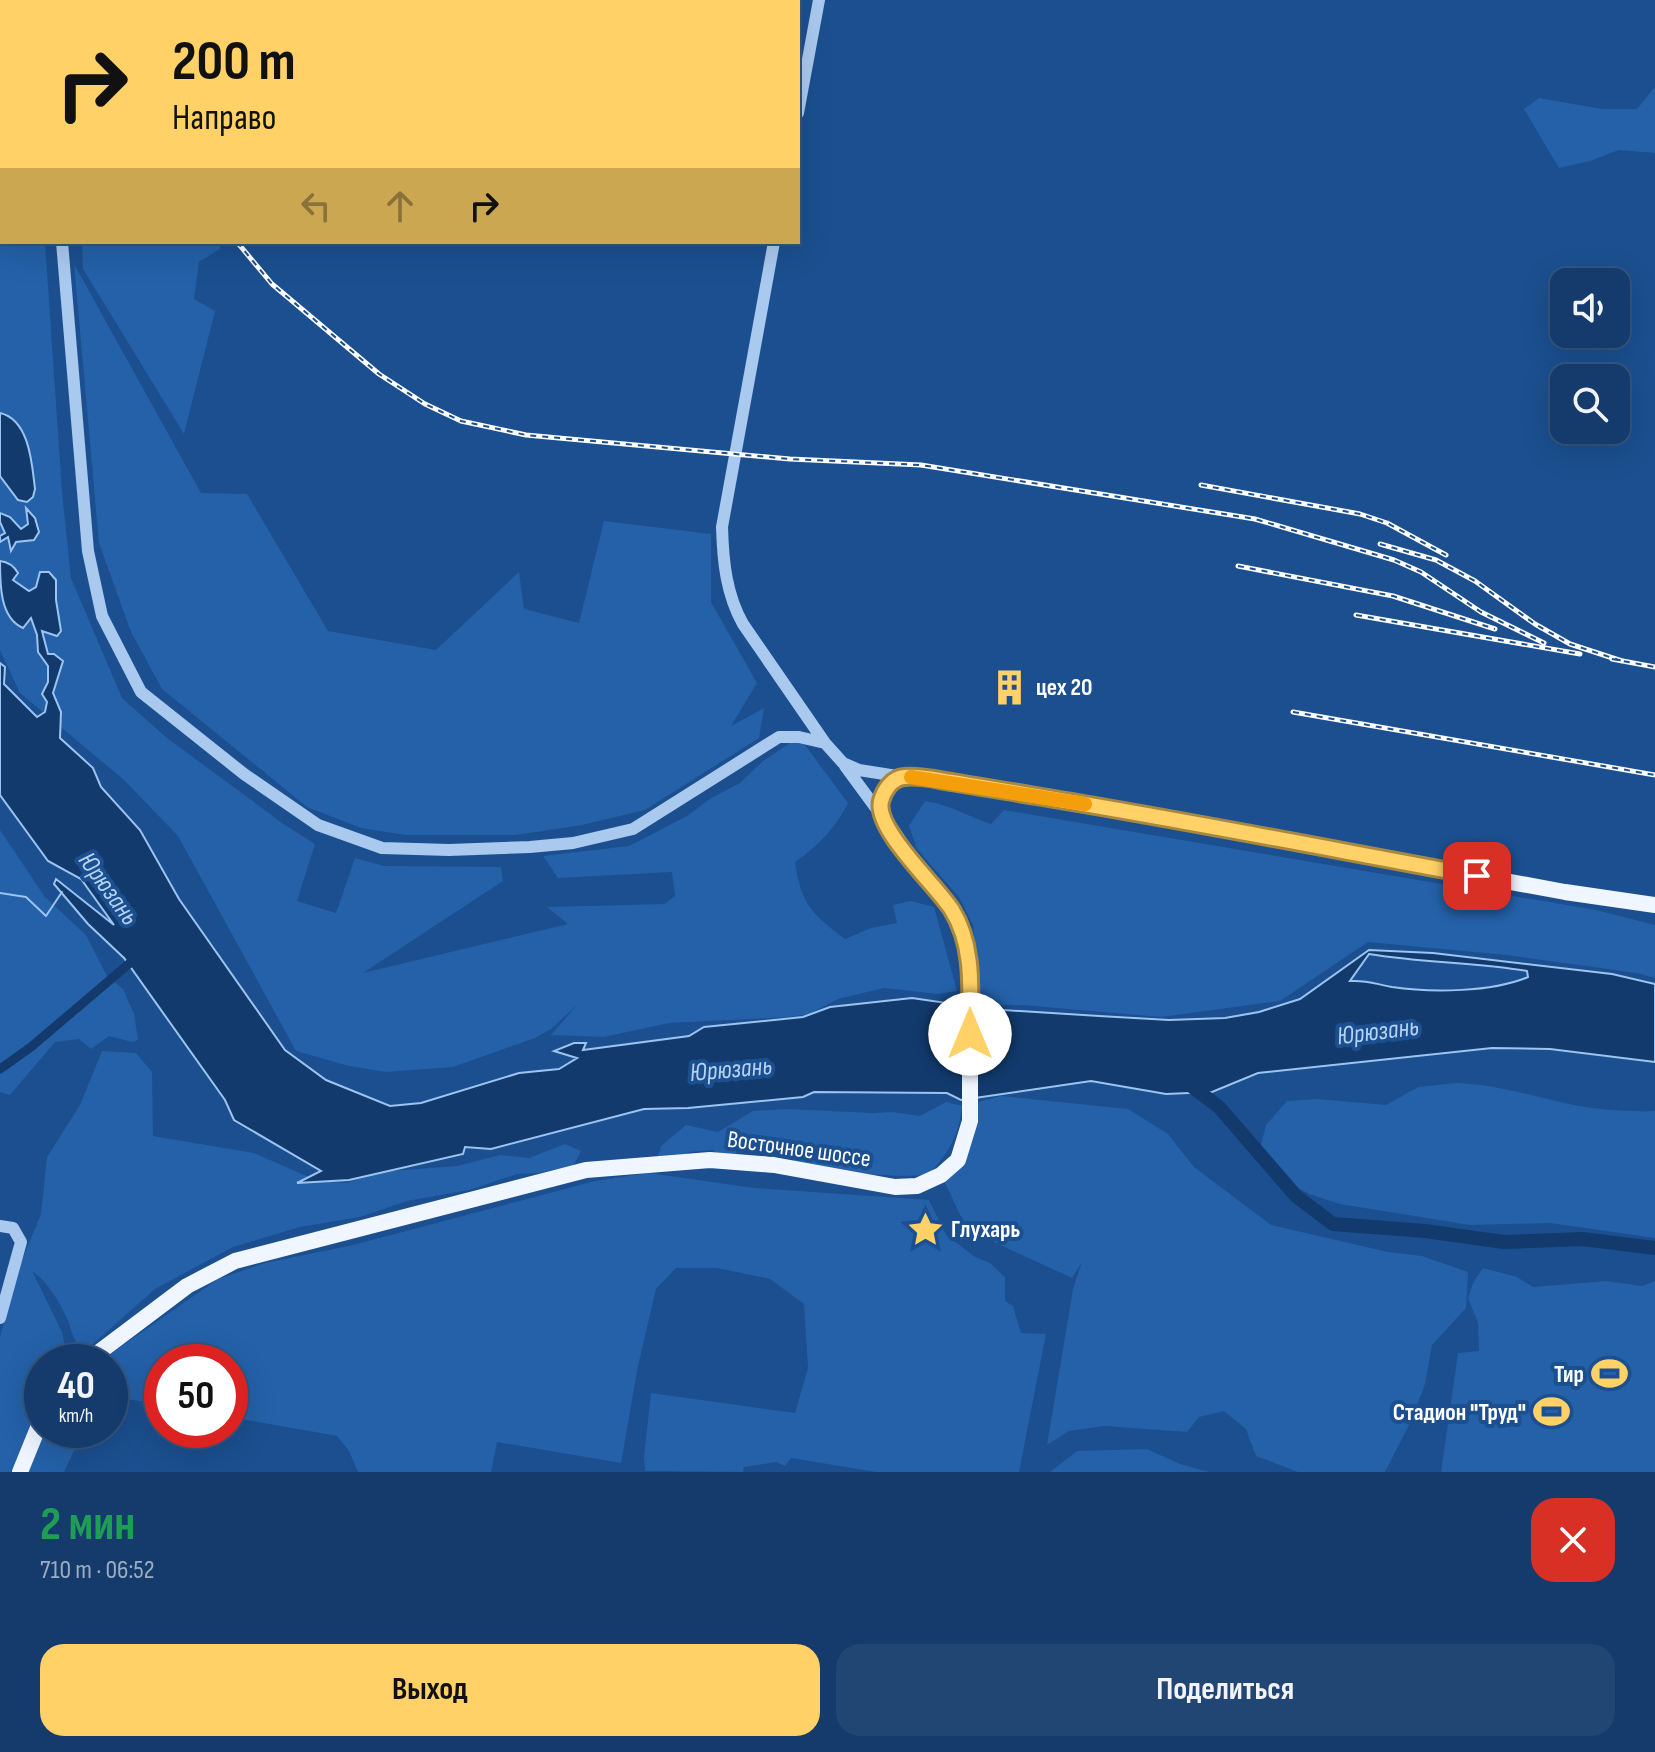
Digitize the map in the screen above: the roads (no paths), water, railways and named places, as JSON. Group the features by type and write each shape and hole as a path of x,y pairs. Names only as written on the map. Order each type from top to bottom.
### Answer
{"main road":[{"path":"881,815 880,804 892,782 903,777 931,778 1565,892 1655,905"},
{"name":"Восточное шоссе","path":"110,1344 187,1286 235,1261 586,1170 710,1160 774,1165 895,1187 917,1186 941,1175 958,1160 970,1121 970,976 967,948 952,911 909,858 881,815"},
{"path":"20,1472 30,1448"}],"street":[{"path":"800,102 819,0"},
{"path":"62,244 88,551 102,616 141,692 244,774 318,825 382,848 449,850 573,843 633,829 779,737 799,737 825,743"},
{"name":"Восточное шоссе","path":"774,244 726,499 722,527 723,561 734,609 743,624 825,743 881,815"},
{"path":"843,763 859,770 903,777"},
{"path":"0,1226 13,1228 21,1242 0,1318"}],"water":[{"path":"0,413 18,424 28,445 35,489 33,497 27,502 18,500 0,476"},
{"path":"26,508 35,518 39,532 34,540 16,542 11,551 8,537 0,542 0,536 5,533 0,513 10,517 21,529 28,524"},
{"name":"Юрюзань","path":"0,561 15,568 18,573 13,580 29,591 36,587 40,572 49,572 56,580 61,631 57,636 42,631 48,654 54,654 63,661 53,693 61,712 60,738 93,768 101,787 140,830 179,899 285,1050 326,1080 390,1106 421,1103 519,1073 559,1069 577,1058 554,1051 574,1043 586,1043 583,1050 689,1036 704,1027 803,1017 830,1007 912,998 988,1009 1169,1020 1225,1018 1259,1012 1300,999 1369,950 1433,953 1612,974 1655,984 1655,1062 1550,1049 1492,1048 1258,1073 1212,1092 1166,1094 1091,1081 961,1100 947,1093 814,1092 803,1097 644,1109 491,1149 465,1147 463,1154 349,1180 297,1183 321,1171 234,1120 225,1100 124,958 88,924 54,884 56,879 114,925 81,879 48,861 0,795 0,663 5,667 4,684 37,717 45,712 47,702 42,694 48,682 48,666 38,652 37,635 31,618 23,628 15,623 6,609 1,590","holes":["1369,954 1507,968 1527,971 1528,977 1497,986 1443,990 1350,981"]}],"waterway":[{"path":"0,893 26,897 46,916 62,892"},
{"path":"0,1069 31,1047 137,957"},
{"path":"1186,1082 1219,1107 1296,1196 1333,1224 1425,1231 1504,1242 1583,1239 1655,1248"}],"railway":[{"path":"239,244 272,284 379,374 425,404 461,421 526,435 790,459 921,465 1255,519 1394,560 1421,572 1481,612 1544,643"},
{"path":"1201,485 1360,514 1387,523 1446,555"},
{"path":"1380,544 1436,560 1475,581 1535,624 1570,644 1622,661"},
{"path":"1238,566 1393,596 1495,629"},
{"path":"1356,615 1580,654"},
{"path":"1612,659 1655,667"},
{"path":"1293,712 1655,775"}],"place":[{"name":"цех 20","path":"1010,687"},
{"name":"Глухарь","path":"925,1229"},
{"name":"Тир","path":"1610,1374"},
{"name":"Стадион \"Труд\"","path":"1552,1412"}]}
